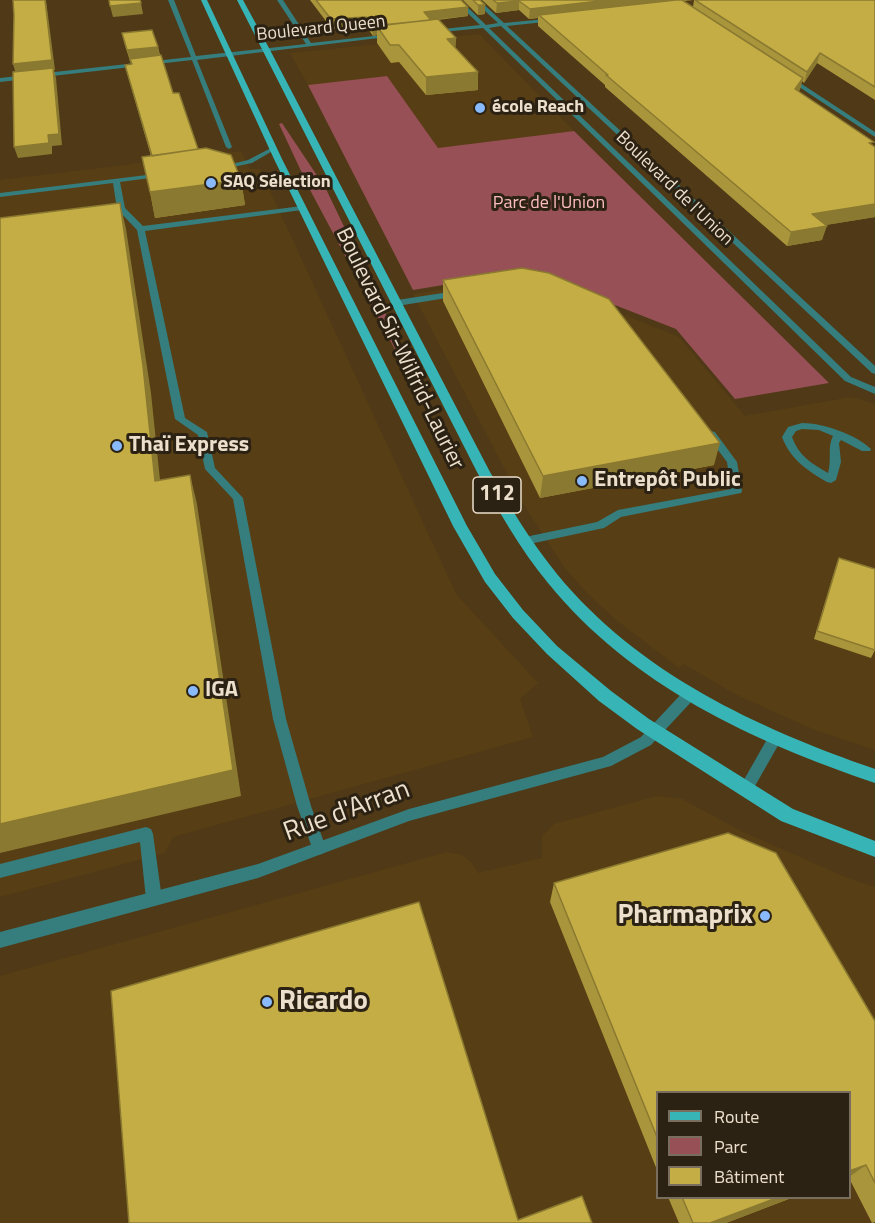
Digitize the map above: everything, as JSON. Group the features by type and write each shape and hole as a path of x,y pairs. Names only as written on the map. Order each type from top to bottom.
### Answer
{"main road":[{"name":"Boulevard Sir-Wilfrid-Laurier","path":"204,0 273,149 455,516 490,578 518,615 552,650 605,696 655,731 787,815 875,849"},
{"name":"Boulevard Sir-Wilfrid-Laurier","path":"240,0 331,171 478,461 525,541 560,589 630,654 689,695 807,753 875,776"}],"street":[{"path":"171,0 229,147"},
{"path":"280,0 309,45"},
{"name":"Boulevard de l'Union","path":"457,0 848,379 875,391"},
{"name":"Boulevard de l'Union","path":"476,0 875,371"},
{"path":"424,33 566,18"},
{"name":"Boulevard Queen","path":"0,74 267,50 403,35"},
{"name":"Boulevard Queen","path":"0,80 173,62 194,57"},
{"path":"785,76 875,135"},
{"path":"210,169 250,162 273,149"},
{"path":"0,195 167,174"},
{"path":"116,180 121,209 141,229 180,419 203,434 210,469 238,498 284,739 319,848"},
{"path":"141,229 303,208"},
{"path":"397,303 472,291"},
{"path":"525,541 600,525 618,514 737,491 732,462 704,425"},
{"path":"839,435 834,443 836,462 831,480 804,463 791,448 787,437 792,429 812,425 839,435 866,449"},
{"name":"Rue d'Arran","path":"0,940 258,871 409,815 606,762 634,749 655,731 689,695"},
{"path":"747,789 775,738"},
{"path":"0,871 147,834 154,899"}],"shaded area":[{"name":"école Reach","path":"479,34 574,131 438,148 387,76 308,85 290,53"},
{"path":"241,151 250,169 260,169 456,594 538,683 520,699 533,737 173,837 165,853 0,897 0,180"},
{"path":"528,276 679,337 745,416 851,397 875,404 875,750 815,730 772,711 733,693 684,664 679,668 615,619 564,567 522,502 413,294"},
{"path":"657,796 682,799 741,831 850,879 875,887 875,1223 0,1223 0,976 447,852 462,855 471,862 478,873 542,858 542,836 554,824"}],"green space":[{"name":"Parc de l'Union","path":"387,76 438,148 574,131 829,383 735,399 676,329 528,271 413,290 308,85"},
{"path":"282,123 326,189 407,358 400,359 309,188 279,124"}],"building":[{"path":"13,0 45,0 52,60 13,64"},
{"path":"109,0 140,0 141,3 110,6"},
{"path":"316,0 461,0 468,7 424,12 431,20 372,26 366,17 331,19"},
{"path":"473,0 480,0 485,5 478,5"},
{"path":"493,0 608,0 530,9 519,1 497,3"},
{"path":"682,0 803,78 795,89 874,142 869,143 875,147 875,204 812,214 827,226 791,232 539,15"},
{"path":"695,0 875,0 875,87 820,53 807,72"},
{"path":"438,19 456,38 447,39 478,72 426,77 399,45 390,45 377,26"},
{"path":"152,30 158,47 127,50 122,33"},
{"path":"161,55 173,93 179,93 198,149 152,156 125,65 132,64 130,59"},
{"path":"53,68 59,134 48,135 49,143 14,147 13,72"},
{"path":"206,148 231,155 241,180 150,192 142,157"},
{"path":"120,203 143,366 155,481 190,475 233,770 0,824 0,218"},
{"path":"522,268 549,273 609,299 720,443 543,476 443,280"},
{"path":"839,558 875,569 875,650 817,631"},
{"path":"728,833 776,853 875,1021 875,1183 866,1165 851,1170 851,1091 656,1091 656,1135 554,883"},
{"path":"419,902 518,1220 582,1196 592,1223 129,1223 111,991"},
{"path":"683,1199 774,1199 710,1223 693,1223"}],"place":[{"name":"école Reach","path":"480,108"},
{"name":"SAQ Sélection","path":"211,183"},
{"name":"Thaï Express","path":"117,446"},
{"name":"Entrepôt Public","path":"582,481"},
{"name":"IGA","path":"193,691"},
{"name":"Pharmaprix","path":"765,916"},
{"name":"Ricardo","path":"267,1002"}]}
